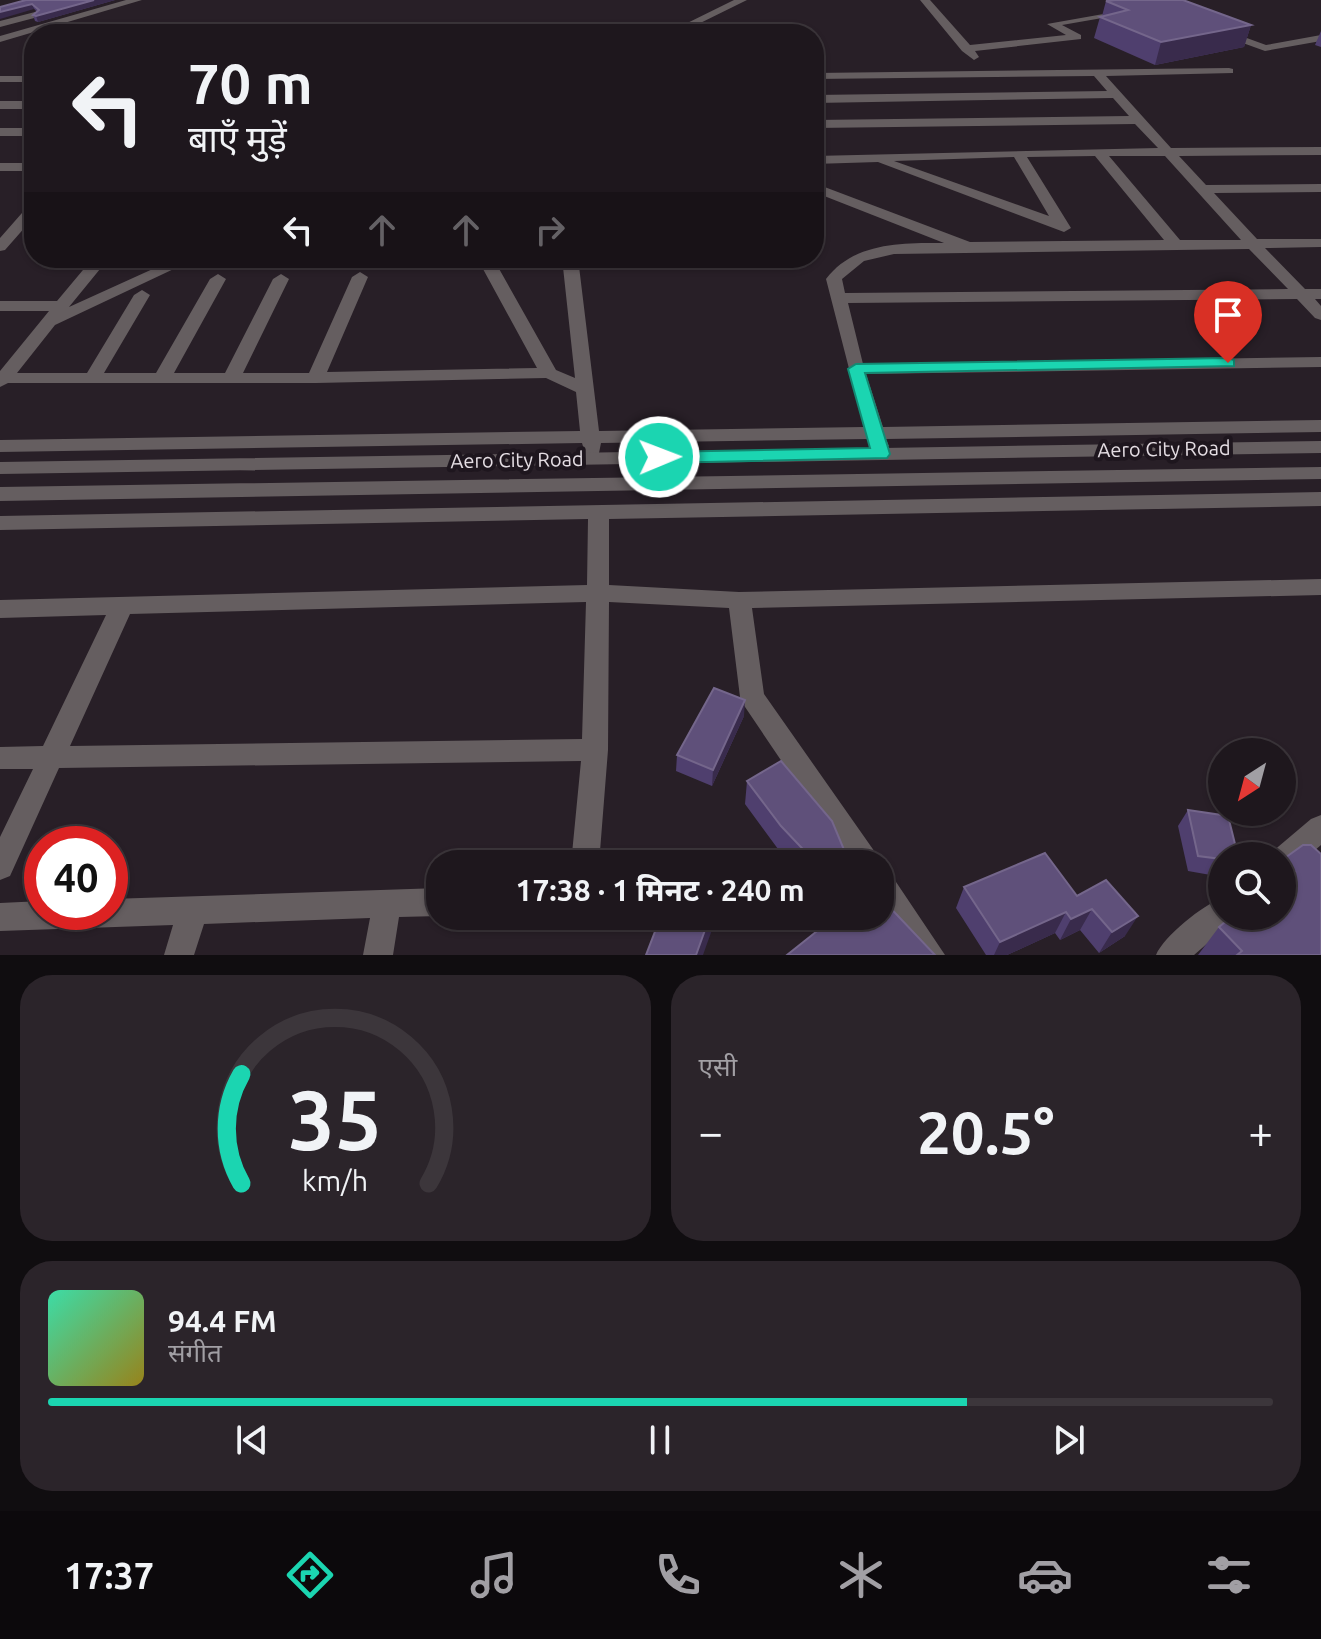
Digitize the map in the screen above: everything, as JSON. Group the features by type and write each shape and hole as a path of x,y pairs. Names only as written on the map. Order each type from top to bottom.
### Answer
{"street":[{"path":"79,4 96,0 111,7"},
{"path":"52,24 137,0"},
{"path":"691,24 742,0"},
{"path":"925,0 990,74"},
{"path":"0,9 20,19"},
{"path":"0,24 49,11"},
{"path":"1077,37 1052,24 1133,12"},
{"path":"966,49 1077,37 1094,18"},
{"path":"1212,28 1265,48 1321,38"},
{"path":"0,39 24,32"},
{"path":"824,76 1229,71"},
{"path":"1097,72 1137,120 1172,153 1321,315"},
{"path":"862,76 896,139"},
{"path":"0,79 24,79"},
{"path":"824,99 1115,94"},
{"path":"0,105 24,105"},
{"path":"873,158 896,139 1137,120"},
{"path":"824,126 896,139 1018,153 1321,151"},
{"path":"0,132 24,132"},
{"path":"1018,153 1073,244"},
{"path":"1100,154 1174,243"},
{"path":"824,160 873,158 1062,225"},
{"path":"0,167 24,167"},
{"path":"1204,189 1321,188"},
{"path":"824,191 968,247"},
{"path":"0,247 24,219"},
{"path":"878,444 834,279 841,266 856,257 882,251 968,247 1321,243"},
{"path":"1,379 93,268"},
{"path":"50,322 167,268"},
{"path":"491,268 549,373"},
{"path":"571,268 582,388 593,458"},
{"path":"316,378 360,277"},
{"path":"163,376 218,279"},
{"path":"232,376 281,279"},
{"path":"837,298 1321,294"},
{"path":"93,377 142,295"},
{"path":"0,306 62,306"},
{"path":"856,369 1321,362"},
{"path":"1,379 163,376 316,378 549,373 582,388"},
{"path":"0,446 590,437 878,444 1321,426"},
{"name":"Aero City Road","path":"0,468 593,458 878,444 1321,447"},
{"name":"Aero City Road","path":"0,494 1321,473"},
{"path":"0,523 1321,499"},
{"path":"586,850 595,750 599,513"},
{"path":"0,609 597,593 739,600 1321,587"},
{"path":"739,600 750,685 858,850"},
{"path":"0,867 122,606"},
{"path":"0,758 595,750"},
{"path":"1296,849 1321,828"},
{"path":"0,917 426,902"},
{"path":"378,955 387,903"},
{"path":"894,903 930,955"},
{"path":"179,955 193,910"},
{"path":"1171,955 1208,924"}],"building":[{"path":"26,0 94,0 36,16 33,15 39,10 32,4 0,12 0,7"},
{"path":"1183,0 1251,25 1161,42 1100,17 1128,10 1106,1"},
{"path":"714,688 745,700 713,770 677,755"},
{"path":"781,761 832,821 844,850 804,850 747,781"},
{"path":"1188,810 1208,813 1208,826 1230,826 1234,842 1208,842 1208,857 1198,856"},
{"path":"1303,845 1311,845 1321,854 1321,955 1237,955 1242,951 1222,930 1296,930 1296,850"},
{"path":"1045,853 1077,896 1106,880 1138,916 1112,932 1092,909 1071,919 1066,912 1000,942 964,887"},
{"path":"894,912 935,955 787,955 818,930 894,930"},
{"path":"656,930 705,930 696,955 646,955"}],"route":[{"path":"659,457 881,454 856,369 1228,363"}]}
